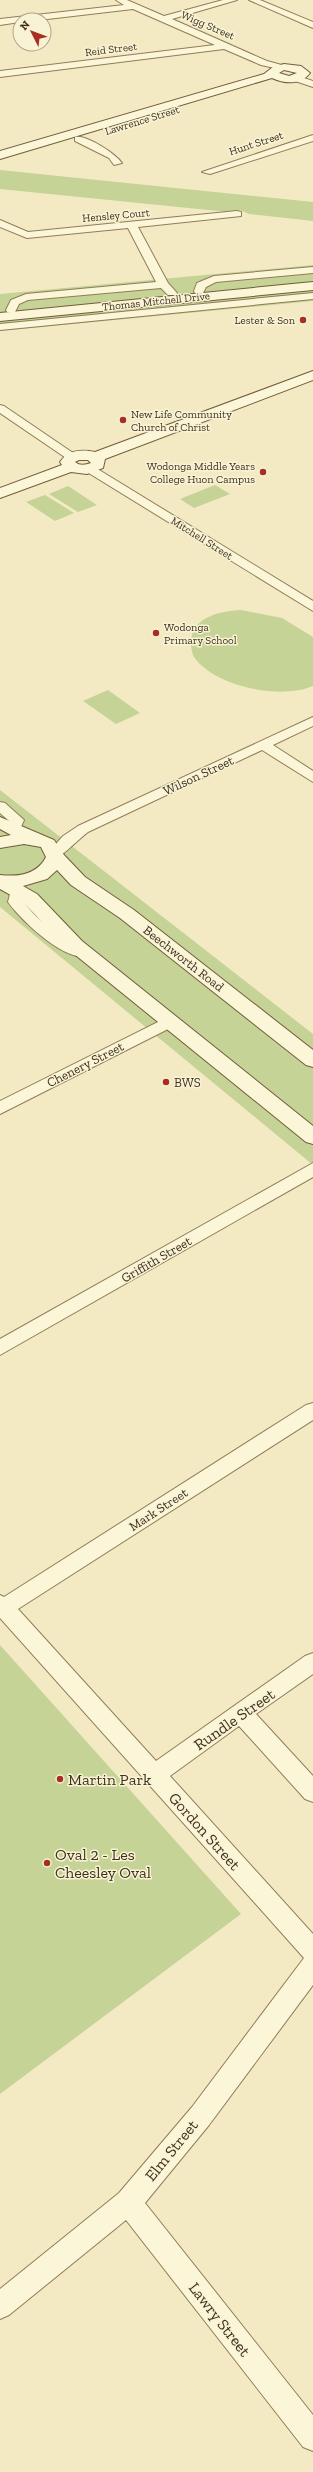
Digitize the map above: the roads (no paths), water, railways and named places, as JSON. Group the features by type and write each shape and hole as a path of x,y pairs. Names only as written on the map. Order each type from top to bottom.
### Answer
{"main road":[{"name":"Lawrence Street","path":"0,156 74,137 180,105 296,73"},
{"name":"Lawrence Street","path":"0,163 74,137"},
{"name":"Thomas Mitchell Drive","path":"8,311 201,289 312,284"},
{"path":"0,493 71,462 77,470 313,375"},
{"path":"7,826 33,839"},
{"path":"0,844 33,839"},
{"name":"Beechworth Road","path":"33,839 48,845 65,869 81,884 127,914 313,1060"},
{"path":"5,884 36,877 49,867 55,856"},
{"path":"5,884 35,903 82,952 313,1137"}],"street":[{"name":"Wigg Street","path":"120,0 264,63 296,73"},
{"path":"163,19 234,0"},
{"path":"253,0 313,25"},
{"path":"0,22 134,6"},
{"name":"Reid Street","path":"0,74 225,46"},
{"path":"74,137 112,156 117,163"},
{"name":"Hunt Street","path":"207,172 313,138"},
{"name":"Hensley Court","path":"0,223 27,235 237,214"},
{"path":"132,225 168,293"},
{"name":"Thomas Mitchell Drive","path":"201,289 214,279 312,284"},
{"name":"Thomas Mitchell Drive","path":"0,327 312,284"},
{"path":"0,408 71,462"},
{"name":"Mitchell Street","path":"93,463 313,607"},
{"name":"Wilson Street","path":"55,856 68,839 83,829 313,722"},
{"path":"264,745 313,778"},
{"path":"0,806 17,820 7,826"},
{"name":"Wilson Street","path":"33,839 83,829"},
{"name":"Chenery Street","path":"0,1108 170,1021"},
{"name":"Griffith Street","path":"0,1348 313,1169"},
{"name":"Mark Street","path":"2,1606 313,1410"},
{"name":"Gordon Street","path":"2,1606 313,1951"},
{"name":"Rundle Street","path":"154,1775 313,1662"},
{"path":"241,1714 313,1792"},
{"name":"Elm Street","path":"0,2306 128,2202 178,2143 313,1966"},
{"name":"Lawry Street","path":"128,2202 313,2437"}],"place":[{"name":"Lester & Son","path":"303,320"},
{"name":"New Life Community Church of Christ","path":"123,420"},
{"name":"Wodonga Middle Years College Huon Campus","path":"263,472"},
{"name":"Wodonga Primary School","path":"156,633"},
{"name":"BWS","path":"166,1082"},
{"name":"Martin Park","path":"60,1779"},
{"name":"Oval 2 - Les Cheesley Oval","path":"47,1863"}]}
